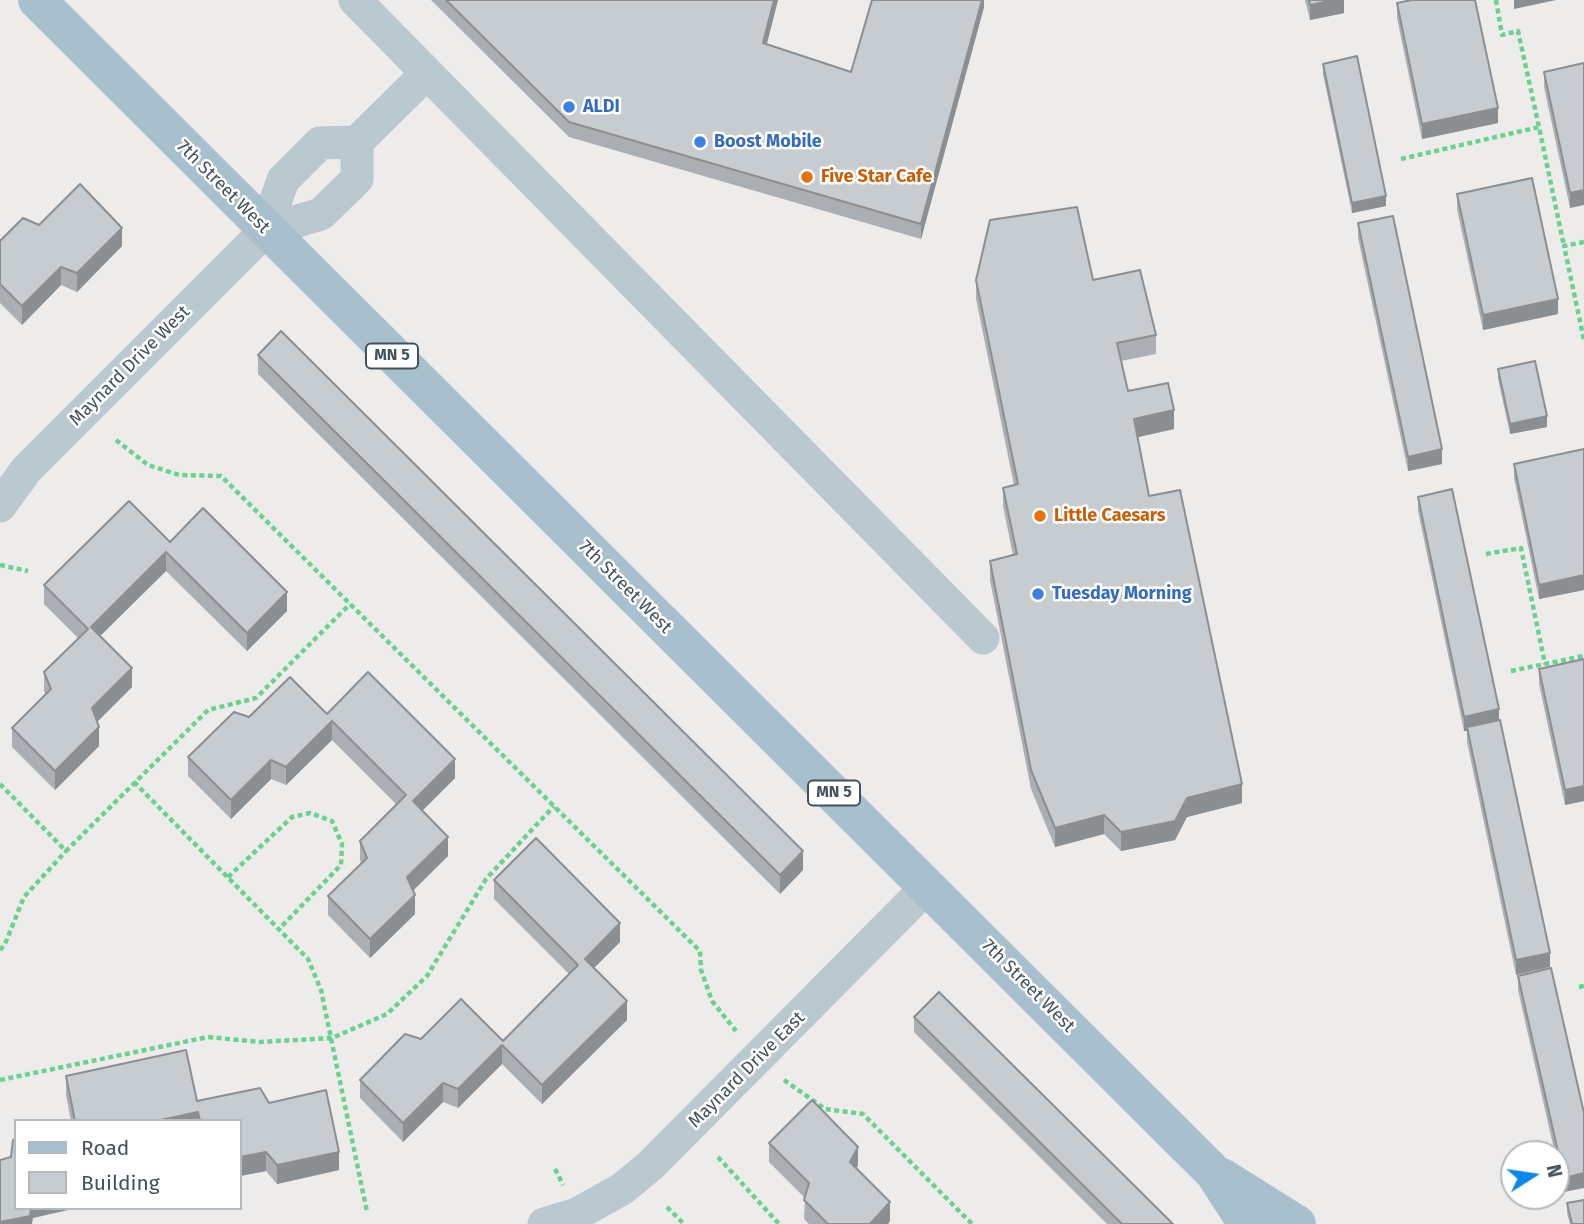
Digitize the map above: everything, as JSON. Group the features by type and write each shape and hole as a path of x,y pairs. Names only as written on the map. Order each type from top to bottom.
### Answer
{"main road":[{"name":"7th Street West","path":"37,0 1214,1173 1247,1224"},
{"name":"7th Street West","path":"1214,1173 1297,1224"}],"street":[{"path":"355,0 983,638"},
{"path":"265,230 283,180 320,143 357,142 426,74"},
{"path":"265,230 321,214 357,179 357,142"},
{"name":"Maynard Drive West","path":"0,506 26,470 265,230"},
{"name":"Maynard Drive East","path":"544,1224 577,1214 622,1189 651,1165 928,886"}],"path":[{"path":"1496,0 1502,35 1518,32 1584,340"},
{"path":"1401,159 1539,127"},
{"path":"1564,246 1584,242"},
{"path":"116,439 148,465 179,475 221,476 700,951 701,970 712,1001 728,1023"},
{"path":"1486,554 1521,548 1545,664"},
{"path":"0,565 28,571"},
{"path":"0,950 5,944 23,897 134,782 208,710 256,698 350,604"},
{"path":"1511,671 1584,656"},
{"path":"134,782 308,959 321,990 368,1212"},
{"path":"0,784 66,850"},
{"path":"0,1080 208,1037 260,1042 332,1038 387,1014 427,976 486,879 554,806"},
{"path":"228,877 292,817 310,813 332,821 342,844 341,865 279,929"},
{"path":"792,1086 825,1109 863,1114 972,1224"},
{"path":"718,1157 779,1224"},
{"path":"667,1207 684,1224"}],"building":[{"path":"446,0 774,0 763,43 851,72 872,0 982,0 921,224 569,122"},
{"path":"1309,0 1334,0 1310,5"},
{"path":"1412,0 1475,0 1498,108 1422,124 1397,3"},
{"path":"1357,56 1386,196 1352,203 1323,64"},
{"path":"1584,63 1584,190 1570,193 1544,72"},
{"path":"1532,178 1558,299 1483,315 1457,194"},
{"path":"80,184 122,228 77,273 61,267 22,306 0,284 0,241 23,218 39,225"},
{"path":"1077,207 1093,280 1140,270 1156,335 1117,343 1128,391 1168,383 1174,410 1134,419 1149,496 1180,490 1242,784 1187,798 1175,821 1121,832 1104,815 1055,828 1031,770 990,561 1017,554 1003,488 1018,484 976,280 990,220"},
{"path":"1393,216 1442,449 1408,457 1358,223"},
{"path":"281,331 803,851 780,875 258,355"},
{"path":"1535,361 1547,416 1510,424 1498,369"},
{"path":"1584,449 1584,575 1539,585 1514,464"},
{"path":"1452,489 1499,709 1464,717 1418,497"},
{"path":"129,501 170,542 203,508 287,592 247,633 166,552 91,627 132,668 92,708 99,727 55,771 12,728 51,689 44,672 88,629 44,585"},
{"path":"1584,659 1584,786 1565,790 1539,669"},
{"path":"368,672 455,759 413,801 448,837 407,877 415,895 370,939 328,896 367,858 360,841 406,795 332,721 286,767 271,760 231,800 188,757 234,712 249,717 290,677 327,714"},
{"path":"1500,720 1550,953 1516,960 1467,727"},
{"path":"536,838 620,923 585,959 627,1001 542,1085 502,1045 458,1089 443,1083 403,1123 360,1080 405,1034 421,1039 461,999 503,1041 578,965 494,880"},
{"path":"1551,968 1584,1113 1584,1173 1570,1176 1570,1140 1555,1140 1518,976"},
{"path":"939,992 1173,1224 1122,1224 914,1017"},
{"path":"186,1050 197,1101 260,1088 269,1103 326,1090 339,1152 277,1165 266,1152 242,1157 242,1119 200,1119 198,1112 165,1119 75,1119 66,1076"},
{"path":"812,1100 858,1147 850,1162 890,1202 870,1224 828,1224 804,1200 809,1183 769,1143"},
{"path":"13,1140 14,1210 31,1210 30,1216 0,1222 0,1160 11,1157"},
{"path":"1584,1200 1584,1224 1572,1224 1570,1202"}],"place":[{"name":"ALDI","path":"569,107"},
{"name":"Boost Mobile","path":"700,142"},
{"name":"Five Star Cafe","path":"807,177"},
{"name":"Little Caesars","path":"1040,516"},
{"name":"Tuesday Morning","path":"1038,594"}]}
